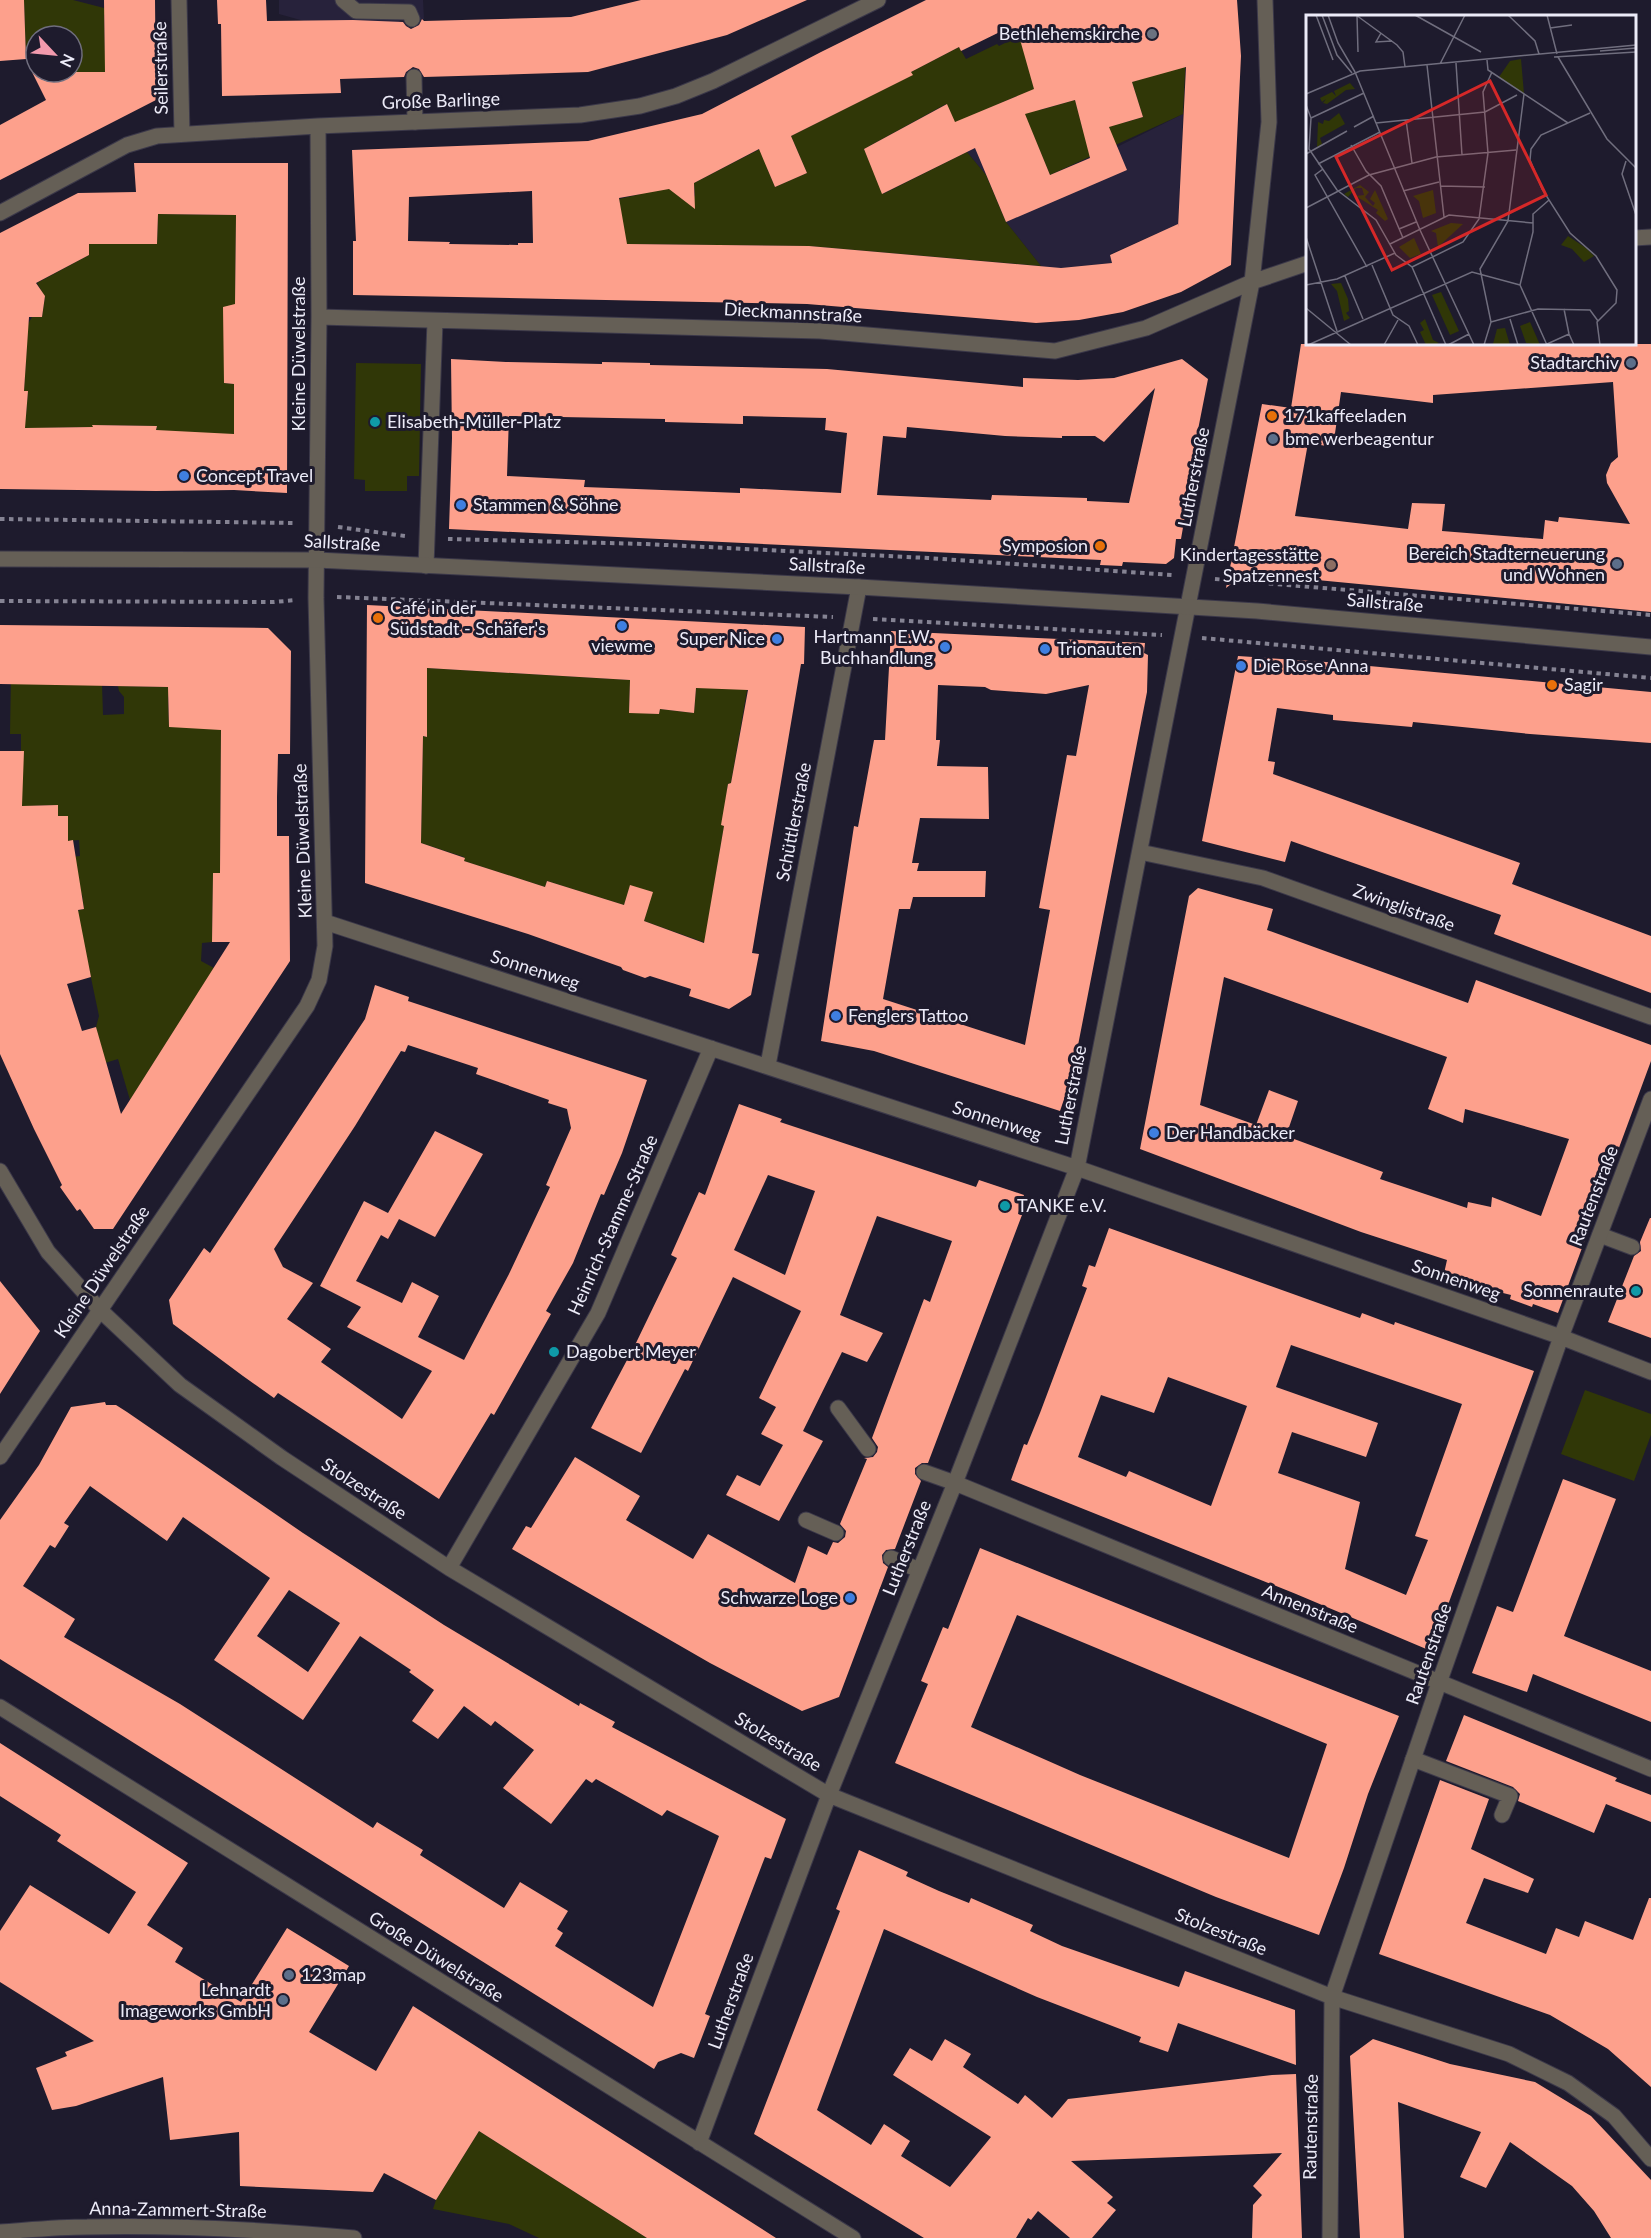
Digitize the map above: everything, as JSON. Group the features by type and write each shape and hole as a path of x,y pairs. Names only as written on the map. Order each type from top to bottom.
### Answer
{"street":[{"name":"Seilerstraße","path":"179,0 182,134"},
{"path":"343,0 356,11 410,10"},
{"name":"Große Barlinge","path":"0,213 128,145 157,136 318,126 580,115 640,106 676,96 713,81 878,0"},
{"name":"Lutherstraße","path":"699,2143 829,1795 955,1483 1077,1168 1252,282 1269,122 1265,0"},
{"path":"414,77 415,122"},
{"name":"Kleine Düwelstraße","path":"0,1457 307,1006 319,980 325,946 325,922 316,598 319,317 318,126"},
{"path":"1636,238 1651,237"},
{"name":"Dieckmannstraße","path":"319,317 820,331 1055,351 1146,328 1252,282 1306,263"},
{"path":"426,566 435,321"},
{"name":"Sallstraße","path":"0,559 316,560 859,587 1188,606 1651,647"},
{"name":"Schüttlerstraße","path":"768,1065 859,587"},
{"name":"Zwinglistraße","path":"1140,852 1263,878 1651,1017"},
{"name":"Sonnenweg","path":"325,922 768,1065 1077,1168 1561,1338 1651,1372"},
{"name":"Heinrich-Stamme-Straße","path":"449,1568 598,1313 711,1048"},
{"name":"Rautenstraße","path":"1330,2238 1332,1997 1439,1683 1561,1338 1651,1100"},
{"name":"Stolzestraße","path":"0,1171 48,1252 100,1310 180,1385 282,1458 449,1568 829,1795 1332,1997 1509,2054 1568,2083 1614,2116 1651,2159"},
{"path":"1600,1235 1632,1247"},
{"path":"838,1408 868,1449"},
{"name":"Annenstraße","path":"924,1472 1651,1769"},
{"path":"806,1520 836,1533"},
{"path":"891,1558 918,1570"},
{"name":"Große Düwelstraße","path":"0,1707 853,2238"},
{"path":"1413,1759 1510,1796 1502,1815"},
{"name":"Anna-Zammert-Straße","path":"0,2235 87,2227 165,2232 294,2232 354,2238"}],"path":[{"path":"0,519 317,523 427,538 646,544 928,558 1194,577 1651,615"},
{"path":"0,601 274,602 349,597 853,618 1262,642 1651,678"}],"shaded area":[{"path":"279,0 423,0 424,19 400,20 399,23 339,25 338,20 304,21 279,14"},
{"path":"1183,114 1178,231 1158,233 1110,254 1112,263 1041,270 1041,266 1006,222 986,175 967,152 955,123 969,116 979,138 1050,175 1117,147"},
{"path":"87,2227 354,2238 0,2238"}],"green space":[{"path":"24,0 73,0 108,9 108,13 104,15 105,57 111,69 79,88 77,84 84,84 84,24 25,24"},
{"path":"1075,8 1040,110 1075,100 1083,130 1119,113 1123,123 1143,117 1132,82 1145,78 1186,53 1183,114 1050,175 1017,96 955,123 946,104 864,149 883,194 967,152 986,175 1006,222 1041,266 809,246 626,244 619,199 641,194 640,189 666,183 681,198 695,196 694,183 766,146 767,168 775,187 807,173 791,136 912,75 911,72 959,47 966,59 997,44 999,46"},
{"path":"158,214 236,215 235,304 224,383 234,384 234,419 248,440 156,431 157,426 93,425 93,427 38,428 16,434 26,415 28,391 24,391 28,324 32,317 42,317 45,297 37,283 89,255 89,244 157,244"},
{"path":"356,363 421,364 419,476 407,476 407,491 365,491 365,480 354,479"},
{"path":"427,668 630,680 629,712 659,714 660,709 694,713 696,688 750,673 731,783 728,784 706,943 644,921 652,892 630,886 624,905 547,881 545,887 464,861 464,857 421,843 423,736 427,737"},
{"path":"11,673 102,684 103,715 124,714 124,697 118,686 174,687 174,691 168,697 169,727 221,719 220,873 213,874 212,942 202,943 201,961 214,968 130,1100 118,1059 105,1063 96,1027 99,1016 77,911 84,909 82,894 76,895 72,857 80,856 79,840 57,842 68,832 68,817 58,816 58,805 28,806 16,816 24,751 21,751 21,734 10,734"},
{"path":"1585,1390 1651,1414 1651,1435 1634,1481 1561,1454"},
{"path":"479,2131 647,2238 539,2238 509,2224 433,2209 436,2200"}],"building":[{"path":"0,0 24,0 24,59 0,61"},
{"path":"104,0 155,0 156,100 0,180 0,125 46,100 38,84 84,84 84,72 105,72"},
{"path":"217,0 266,0 267,21 403,22 411,29 419,25 422,19 424,21 571,17 641,0 807,0 727,35 588,72 424,77 419,69 413,67 406,72 404,77 340,79 341,93 222,96 221,24 218,24"},
{"path":"926,0 1237,0 1241,56 1231,265 1181,292 1123,312 1079,320 1036,323 807,304 353,295 353,241 356,241 352,150 588,141 702,114","holes":["1008,28 1014,39 1019,36 1034,89 955,122 947,104 864,149 882,194 975,148 1006,222 1127,170 1109,127 1143,117 1132,82 1186,67 1178,227 1178,224 1110,255 1112,263 1061,268 809,246 627,244 619,198 669,189 695,209 694,183 759,149 775,187 807,173 791,136 913,75 911,72 959,47 961,51","1075,100 1090,158 1050,175 1025,114","532,191 533,243 518,243 518,245 449,244 450,242 408,241 409,197"]},
{"path":"134,163 288,163 287,493 234,490 0,489 0,233 78,193 136,192","holes":["158,214 236,215 235,304 223,307 224,383 234,384 234,434 156,430 157,426 92,425 93,427 25,428 28,391 24,391 29,317 42,317 45,296 36,283 89,255 89,244 157,244"]},
{"path":"1301,344 1651,344 1651,612 1245,573 1226,588 1262,404 1291,408","holes":["1613,382 1618,457 1611,463 1606,475 1607,483 1630,524 1559,517 1558,522 1545,520 1543,539 1442,531 1445,504 1412,503 1408,529 1295,516 1308,443 1333,447 1341,392 1433,403 1433,395"]},
{"path":"451,359 827,369 1023,387 1023,378 1078,380 1114,378 1182,359 1208,379 1181,516 1185,516 1181,539 1176,539 1174,558 1166,564 1123,562 1122,566 1100,565 1101,560 449,529 452,438","holes":["1155,388 1129,503 1087,501 1087,498 992,495 991,500 877,495 883,436 906,438 907,427 1005,436 1062,438 1062,436 1095,436 1104,442","509,416 665,419 665,422 743,424 743,416 826,418 825,430 847,433 841,493 740,488 740,493 584,487 585,480 507,476"]},
{"path":"367,605 805,627 804,664 801,664 752,953 759,954 751,995 729,1009 689,996 691,989 650,976 645,978 623,970 621,967 528,934 365,883","holes":["427,668 630,680 629,713 659,714 660,709 694,713 696,688 748,690 731,783 728,784 721,825 724,826 704,943 644,921 653,892 630,885 624,905 547,881 545,887 464,861 465,858 421,843 423,736 427,737"]},
{"path":"0,625 268,628 291,651 290,754 278,754 277,797 277,836 289,836 290,961 113,1229 94,1229 80,1209 77,1211 60,1187 62,1185 0,1054 0,751 24,751 22,806 58,805 58,816 68,816 68,841 73,840 84,909 78,910 91,977 67,984 82,1031 96,1027 121,1114 230,942 212,942 213,873 220,873 221,730 169,727 168,687 0,684"},
{"path":"891,631 1145,643 1144,653 1148,655 1147,692 1072,1076 1060,1111 874,1051 821,1041 854,826 858,827 874,740 885,740","holes":["938,685 985,687 991,690 1046,694 1089,685 1076,756 1067,755 1039,908 1050,910 1025,1045 883,999 899,909 910,909 913,897 985,897 986,871 917,871 919,863 912,863 920,818 989,819 988,767 937,766 940,740 936,740"]},
{"path":"1238,656 1651,692 1651,743 1413,722 1412,727 1333,720 1333,715 1277,708 1268,761 1275,762 1273,774 1520,863 1512,884 1651,936 1651,993 1494,934 1501,915 1291,841 1285,862 1202,841"},
{"path":"1198,888 1273,909 1267,930 1468,1003 1476,980 1651,1045 1651,1061 1558,1313 1510,1299 1511,1295 1443,1278 1447,1260 1361,1232 1140,1149 1189,896","holes":["1224,977 1447,1057 1428,1109 1463,1123 1465,1109 1569,1139 1541,1216 1492,1197 1491,1207 1468,1202 1467,1208 1380,1179 1383,1172 1286,1136 1298,1101 1269,1090 1256,1125 1200,1105"]},
{"path":"375,985 409,997 408,1001 647,1080 622,1153 604,1195 601,1194 573,1263 546,1311 551,1314 494,1415 491,1413 439,1499 278,1393 274,1398 243,1376 173,1324 169,1300 204,1248 210,1253 365,1019","holes":["408,1045 478,1068 476,1074 549,1100 548,1103 567,1109 571,1128 546,1185 550,1187 509,1274 464,1360 418,1337 439,1296 412,1282 402,1303 356,1281 381,1235 388,1239 399,1219 435,1237 483,1154 435,1131 388,1213 364,1201 320,1286 361,1307 347,1327 432,1371 402,1419 321,1362 331,1349 287,1319 313,1283 283,1267 274,1249 401,1051 405,1052"]},
{"path":"739,1104 782,1119 780,1122 976,1187 979,1180 1024,1195 1018,1214 1022,1215 928,1463 922,1463 915,1468 915,1474 921,1481 895,1549 886,1550 882,1555 883,1563 888,1567 839,1697 802,1711 710,1663 512,1549 526,1526 531,1528 575,1457 640,1496 626,1520 693,1559 708,1534 795,1583 808,1546 827,1555 833,1542 838,1543 845,1537 846,1531 840,1524 867,1459 864,1458 873,1457 877,1452 878,1447 872,1438 924,1299 930,1302 952,1241 877,1216 840,1315 883,1333 867,1362 842,1352 803,1431 823,1441 779,1521 726,1495 737,1475 760,1486 783,1445 761,1434 776,1407 759,1398 801,1311 733,1277 688,1371 685,1369 641,1453 591,1428 677,1258 671,1255 699,1192 705,1195","holes":["768,1175 815,1191 785,1275 734,1250"]},
{"name":"Sonnenraute","path":"1650,1218 1651,1338 1608,1322 1634,1256 1641,1251 1640,1242"},
{"path":"1109,1228 1360,1318 1362,1313 1394,1325 1395,1322 1534,1371 1431,1651 1296,1594 1011,1480 1024,1444 1027,1445 1040,1413 1087,1288 1082,1286 1089,1265 1095,1267","holes":["1291,1345 1462,1404 1415,1536 1428,1540 1406,1595 1345,1569 1360,1502 1278,1473 1292,1432 1366,1457 1378,1423 1276,1387","1168,1377 1247,1406 1211,1506 1129,1471 1126,1477 1078,1457 1101,1395 1154,1413"]},
{"path":"0,1281 40,1331 0,1394"},
{"path":"105,1402 106,1405 116,1405 303,1533 444,1625 579,1706 580,1703 615,1722 612,1727 786,1819 771,1859 765,1857 705,2014 710,2016 694,2058 681,2053 658,2062 654,2069 0,1659 0,1520 39,1465 71,1407","holes":["90,1486 167,1541 183,1517 270,1578 214,1660 303,1720 360,1636 411,1670 409,1672 434,1690 412,1721 438,1739 464,1706 491,1726 495,1721 534,1750 503,1788 551,1824 586,1779 592,1783 596,1779 662,1816 667,1810 719,1836 653,2007 555,1946 563,1933 557,1929 568,1911 520,1882 504,1908 420,1855 423,1850 377,1822 373,1828 180,1704 64,1637 75,1619 23,1586 50,1545 55,1548 69,1526 64,1523","289,1590 340,1623 308,1672 257,1636"]},
{"path":"1563,1479 1616,1499 1564,1636 1651,1671 1651,1722 1533,1674 1527,1692 1472,1673 1497,1606 1513,1612"},
{"path":"980,1548 1399,1716 1368,1794 1319,1935 1216,1897 895,1763 928,1684 921,1681 943,1627 948,1629","holes":["1017,1615 1327,1744 1289,1858 1080,1775 971,1727"]},
{"path":"1464,1715 1617,1778 1615,1781 1651,1795 1651,1822 1606,1804 1594,1833 1518,1801 1520,1794 1513,1787 1446,1761"},
{"path":"0,1743 188,1863 147,1925 183,1948 175,1962 241,2002 287,1928 349,1966 309,2032 376,2071 413,2006 776,2238 647,2238 479,2131 436,2200 384,2173 373,2192 240,2186 239,2132 170,2140 163,2077 76,2106 52,2110 36,2068 67,2056 65,2052 94,2041 0,1982 0,1931 30,1885 109,1934 136,1892 57,1841 61,1835 0,1796"},
{"path":"1440,1780 1489,1799 1471,1849 1534,1879 1528,1893 1484,1878 1466,1923 1546,1954 1556,1928 1579,1937 1585,1921 1633,1940 1649,1898 1651,1898 1651,2087 1608,2049 1550,2015 1379,1954"},
{"path":"859,1850 908,1872 906,1876 939,1891 969,1903 971,1898 1033,1925 1030,1931 1062,1946 1179,1987 1185,1971 1295,2010 1296,2065 1178,2023 1168,2052 1139,2042 1141,2037 1037,1997 884,1929 817,2110 871,2145 884,2124 910,2141 901,2156 950,2187 991,2137 893,2075 910,2048 932,2061 945,2039 971,2054 963,2067 1018,2104 1025,2095 1052,2118 1068,2099 1296,2074 1302,2238 1252,2238 1253,2205 1262,2195 1253,2186 1282,2153 1071,2161 1113,2197 1107,2203 1116,2210 1092,2238 1070,2238 1038,2211 1031,2220 1028,2218 1016,2238 924,2238 754,2134 840,1911 836,1909"},
{"path":"1373,2039 1450,2064 1535,2082 1591,2116 1651,2180 1651,2238 1611,2238 1594,2211 1572,2186 1510,2142 1486,2188 1460,2177 1481,2132 1398,2102 1404,2238 1360,2238 1350,2056"}],"place":[{"name":"Bethlehemskirche","path":"1152,34"},
{"name":"Stadtarchiv","path":"1631,363"},
{"name":"171kaffeeladen","path":"1272,416"},
{"name":"Elisabeth-Müller-Platz","path":"375,422"},
{"name":"bme werbeagentur","path":"1273,439"},
{"name":"Concept Travel","path":"184,476"},
{"name":"Stammen & Söhne","path":"461,505"},
{"name":"Symposion","path":"1100,546"},
{"name":"Bereich Stadterneuerung und Wohnen","path":"1617,564"},
{"name":"Kindertagesstätte Spatzennest","path":"1331,565"},
{"name":"Café in der Südstadt - Schäfer's","path":"378,618"},
{"name":"viewme","path":"622,626"},
{"name":"Super Nice","path":"777,639"},
{"name":"Hartmann E.W. Buchhandlung","path":"945,647"},
{"name":"Trionauten","path":"1045,649"},
{"name":"Die Rose Anna","path":"1241,666"},
{"name":"Sagir","path":"1552,685"},
{"name":"Fenglers Tattoo","path":"836,1016"},
{"name":"Der Handbäcker","path":"1154,1133"},
{"name":"TANKE e.V.","path":"1005,1206"},
{"name":"Sonnenraute","path":"1636,1291"},
{"name":"Dagobert Meyer","path":"554,1352"},
{"name":"Schwarze Loge","path":"850,1598"},
{"name":"123map","path":"289,1975"},
{"name":"Lehnardt Imageworks GmbH","path":"283,2000"}]}
